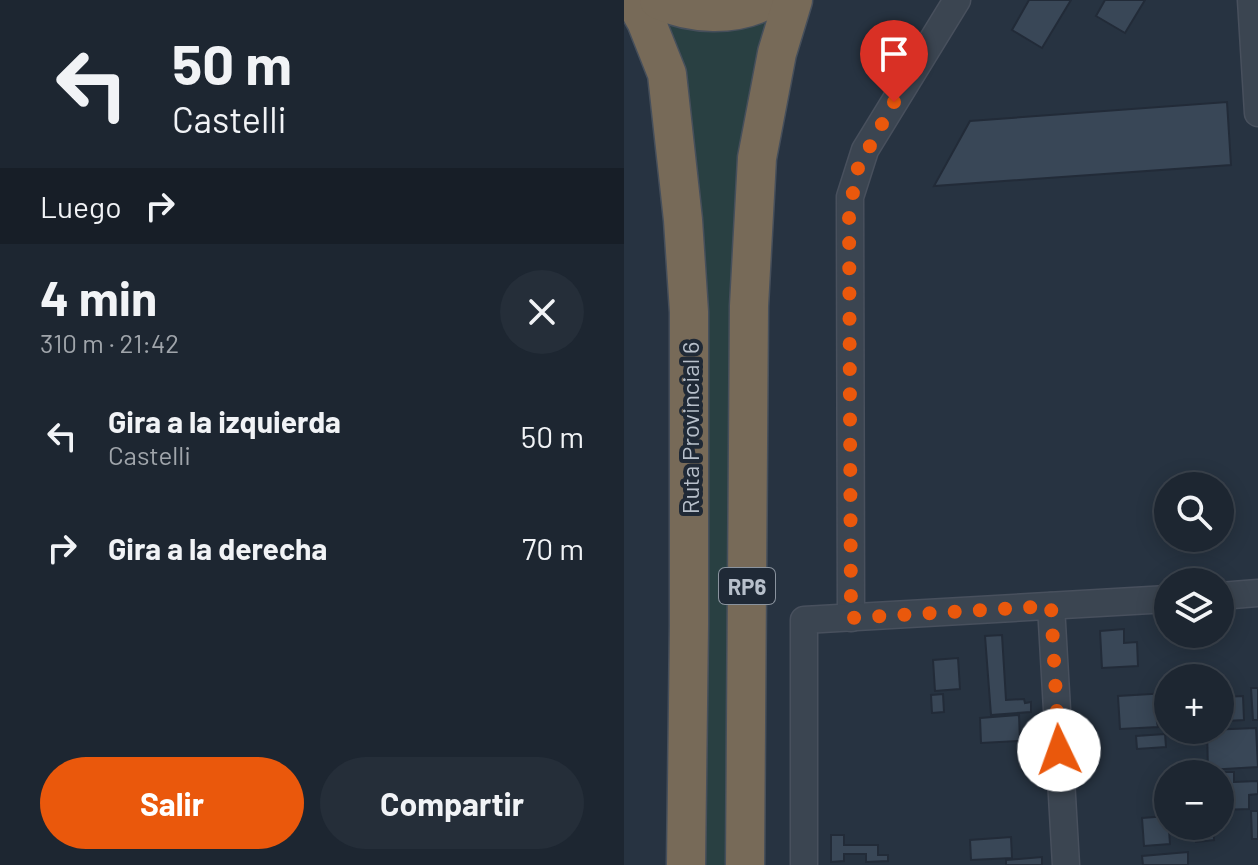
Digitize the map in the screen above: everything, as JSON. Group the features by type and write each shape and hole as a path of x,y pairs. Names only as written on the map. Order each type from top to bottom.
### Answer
{"highway":[{"name":"Ruta Provincial 6","path":"634,0 646,21 667,74 683,220 689,343 686,865"},
{"path":"659,0 710,12 735,11 766,0"},
{"name":"RP6","path":"745,865 749,306 757,158 777,53 793,0"}],"street":[{"path":"851,618 850,197 865,150 957,0"},
{"path":"1251,0 1258,113"},
{"path":"1234,595 1258,593"},
{"path":"804,865 804,620 1154,600"},
{"path":"1051,606 1066,865"}],"green space":[{"path":"773,8 732,865 692,865 662,11"}],"building":[{"path":"1029,0 1071,0 1042,48 1012,30"},
{"path":"1105,0 1145,0 1125,33 1096,16"},
{"path":"1227,102 1231,165 934,186 970,121"},
{"path":"1124,629 1124,643 1137,642 1138,666 1102,668 1100,631"},
{"path":"1002,635 1006,700 1024,699 1025,703 1031,702 1031,712 991,715 985,636"},
{"path":"958,658 960,689 935,691 933,660"},
{"path":"1251,688 1258,688 1258,720 1253,720"},
{"path":"943,694 944,712 932,713 931,695"},
{"path":"1154,694 1154,727 1120,729 1118,696"},
{"path":"1234,696 1243,696 1244,720 1234,721"},
{"path":"1019,715 1020,741 981,743 980,718"},
{"path":"1256,728 1258,767 1234,768 1234,760 1208,760 1207,744 1234,744 1234,729"},
{"path":"1154,735 1154,744 1166,744 1166,747 1137,749 1136,736"},
{"path":"1258,781 1258,794 1249,795 1249,809 1234,810 1234,782"},
{"path":"1251,811 1258,811 1258,839 1252,839"},
{"path":"1154,817 1154,840 1170,840 1170,844 1144,846 1142,818"},
{"path":"831,835 844,835 844,845 878,845 878,855 888,855 888,861 866,862 866,854 844,854 844,861 831,862"},
{"path":"1011,837 1012,858 971,860 970,840"},
{"path":"1188,852 1188,865 1143,865 1142,856"},
{"path":"1042,857 1042,865 1006,865 1006,860"}],"route":[{"path":"894,102 865,150 850,197 851,618 1051,606 1059,750"}]}
